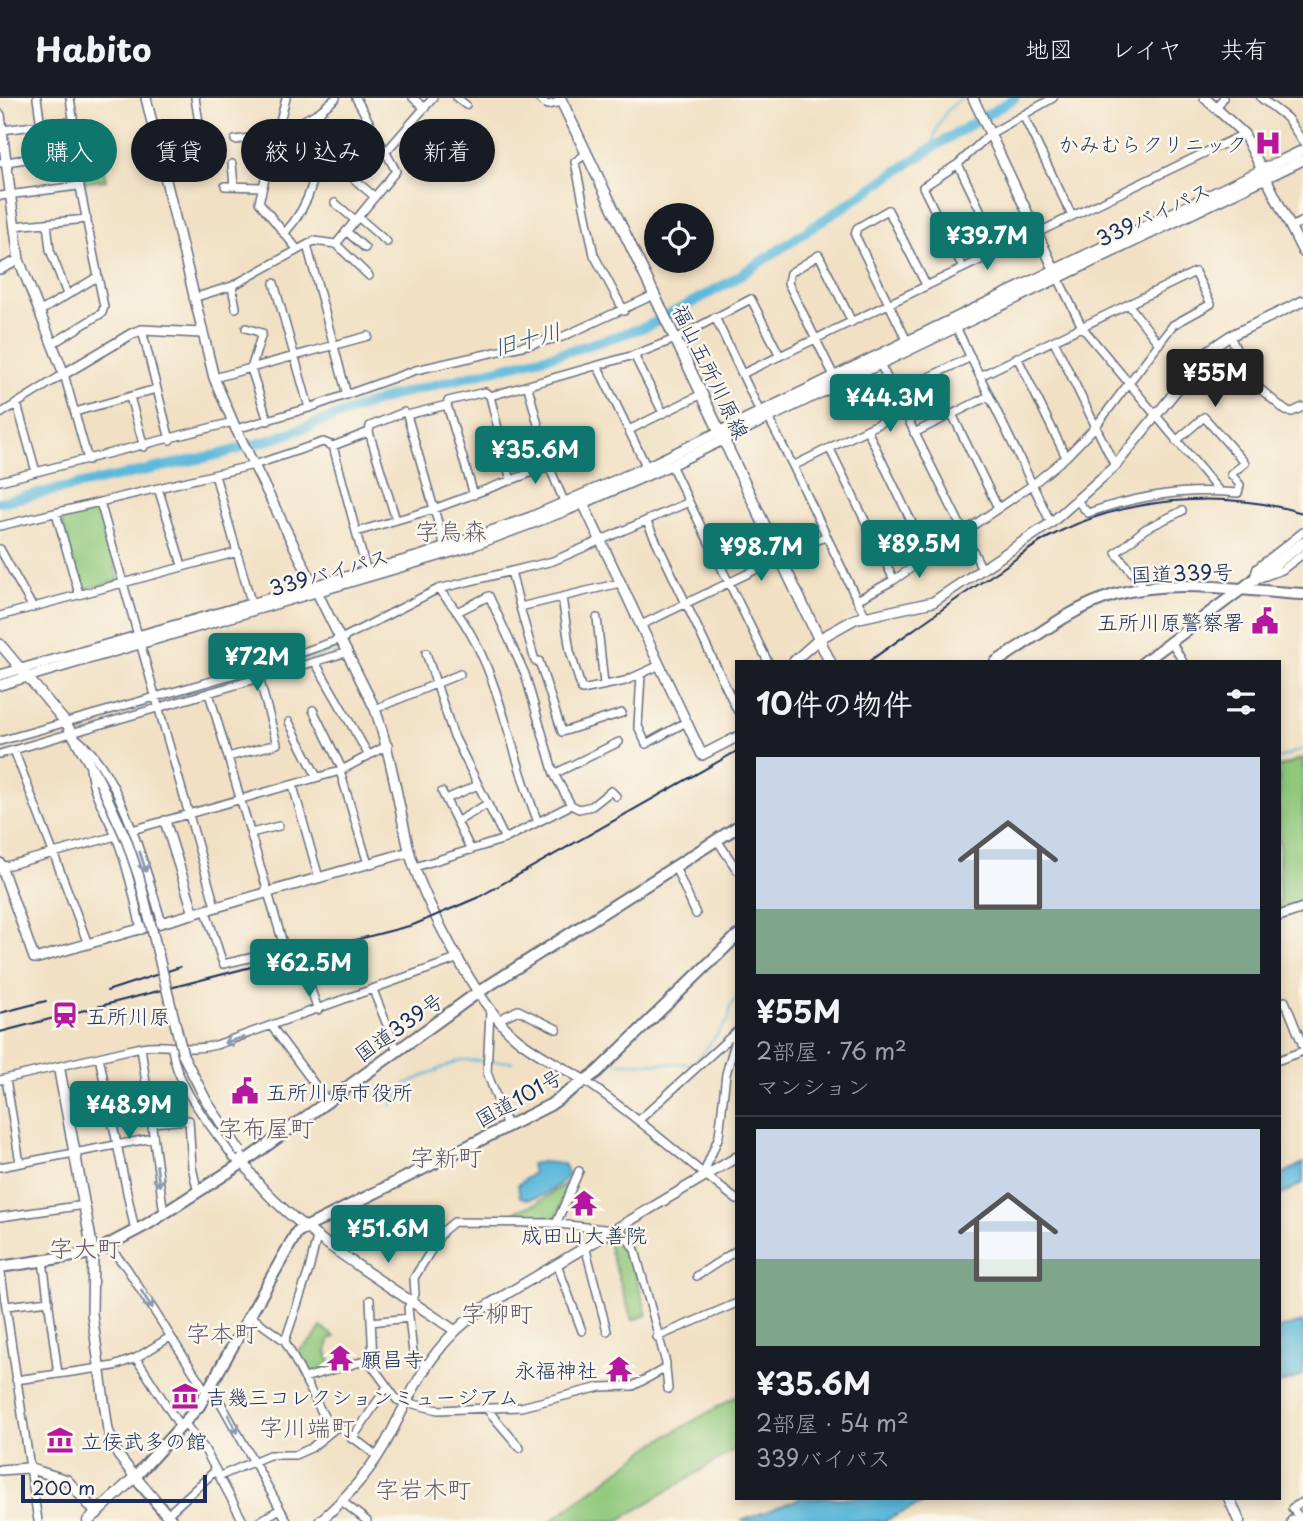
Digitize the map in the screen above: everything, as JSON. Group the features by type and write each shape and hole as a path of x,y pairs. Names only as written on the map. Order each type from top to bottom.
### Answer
{"highway":[{"path":"1147,660 1303,543"},
{"name":"国道339号","path":"999,660 1076,611 1115,595 1146,589 1303,594"},
{"name":"国道339号","path":"0,1267 93,1253 164,1214 198,1193 242,1157 327,1101 477,993 735,828"},
{"name":"国道101号","path":"135,1477 183,1426 207,1393 293,1238 303,1227 550,1105 585,1081 735,938"},
{"path":"135,1477 170,1518"}],"main road":[{"name":"福山五所川原線","path":"560,100 829,660"},
{"path":"59,1068 93,1253"},
{"path":"88,1521 135,1477"},
{"path":"1230,1500 1239,1521"}],"street":[{"path":"37,98 40,119"},
{"path":"70,98 74,119"},
{"path":"146,98 214,378 235,427 375,709 388,745 415,867 477,993 498,1020 528,1046 622,1105 703,1175 735,1199"},
{"path":"195,98 198,119"},
{"path":"282,119 286,98"},
{"path":"306,119 336,98"},
{"path":"356,98 366,119"},
{"path":"413,98 425,108"},
{"path":"385,153 433,98"},
{"path":"457,98 466,105"},
{"path":"538,98 547,105 560,100"},
{"path":"973,98 1082,327 1219,491"},
{"path":"963,268 923,187 958,164 989,132 1053,98"},
{"path":"1205,98 1244,134 1303,252"},
{"path":"1217,108 1223,98"},
{"path":"1261,98 1287,118 1303,142"},
{"path":"284,234 305,210 315,180 320,111"},
{"path":"1023,115 1072,216"},
{"path":"0,116 3,162 19,260 64,374 88,460"},
{"path":"2,130 21,128"},
{"path":"742,374 1244,134"},
{"path":"235,139 241,138"},
{"path":"1265,174 1303,150"},
{"path":"587,153 575,162 589,236 594,254 624,311"},
{"path":"336,244 396,171 385,155"},
{"path":"3,162 21,159"},
{"name":"339バイパス","path":"764,414 880,364 909,345 1056,274 1265,174 1303,160"},
{"path":"232,164 234,186"},
{"path":"958,164 1000,251"},
{"path":"78,182 78,186"},
{"path":"264,182 259,202 297,249"},
{"path":"357,182 374,197"},
{"path":"0,196 82,186 104,307 102,313 52,344"},
{"path":"225,186 262,187"},
{"path":"335,203 387,242"},
{"path":"598,367 648,470 764,414 834,376 909,345 855,235 857,228 888,210 926,285"},
{"path":"15,226 86,219"},
{"path":"1291,227 1303,221"},
{"path":"47,222 50,250 67,295"},
{"path":"346,231 365,248"},
{"path":"193,298 232,286 297,249 321,239 336,244 369,276"},
{"path":"307,245 347,395"},
{"path":"834,376 787,277 819,255 852,322"},
{"path":"0,268 19,260"},
{"path":"857,600 894,580 1032,485 1066,457 1096,426 1173,325 1211,304 1195,272 980,376"},
{"path":"39,312 97,277"},
{"path":"274,283 309,408"},
{"path":"232,286 236,308"},
{"path":"0,481 170,440 268,421 416,370 562,337 655,297"},
{"path":"490,397 634,355 751,299 780,356"},
{"path":"795,660 819,639 865,615 933,602 1051,523 1078,502 1115,466 1203,356 1230,336 1303,301"},
{"path":"1128,304 1159,344"},
{"path":"715,317 742,374 793,466 865,615"},
{"path":"954,324 1051,523"},
{"path":"246,328 262,333 251,369 268,421"},
{"path":"0,414 142,330 201,333"},
{"path":"142,330 170,440"},
{"path":"214,378 368,336"},
{"path":"1230,336 1252,382 1286,411 1292,412 1303,407"},
{"path":"1054,341 1115,466"},
{"path":"634,355 663,413"},
{"path":"895,393 971,357"},
{"path":"1017,357 1066,457"},
{"path":"880,364 982,569"},
{"path":"316,589 366,569 446,547 566,506 549,466 528,387"},
{"path":"75,412 156,389"},
{"path":"396,520 369,432 370,426 404,412 407,415 485,392 490,397 511,481"},
{"path":"629,430 702,394"},
{"path":"914,433 989,396"},
{"path":"130,397 144,447"},
{"path":"17,404 36,472"},
{"path":"447,405 474,495"},
{"path":"793,466 904,411"},
{"path":"952,414 998,508"},
{"path":"407,415 446,547"},
{"path":"1078,502 1088,513 1145,497 1219,491 1238,493 1240,485 1231,474 1245,463 1203,417 1176,441"},
{"path":"867,430 929,556"},
{"path":"0,526 254,465 323,442 333,446 369,432"},
{"name":"339バイパス","path":"0,685 24,672 468,547 648,470 671,465 721,435"},
{"path":"333,446 366,569"},
{"path":"830,449 894,580"},
{"path":"671,465 767,660"},
{"path":"356,532 434,509 549,466"},
{"path":"215,475 253,607"},
{"path":"158,488 182,565"},
{"path":"581,500 686,722 705,756 735,738"},
{"path":"100,502 190,815 223,964 285,950 209,693"},
{"path":"0,741 71,731 156,697 341,639 438,589 553,561 689,502"},
{"path":"1146,589 1116,553 1145,528 1182,512"},
{"path":"56,513 79,594"},
{"path":"647,522 735,706"},
{"path":"1253,581 1257,568 1303,532"},
{"path":"640,625 826,536"},
{"path":"0,549 33,608"},
{"path":"0,616 238,552"},
{"path":"1253,581 1282,570 1303,554"},
{"path":"511,571 535,661 539,661 562,732 622,713"},
{"path":"520,607 620,583"},
{"path":"438,589 459,611 492,676 538,822"},
{"path":"459,611 489,596 525,674 554,774 571,805 579,809 592,806 611,791 615,796"},
{"path":"562,597 570,651 582,690 640,675 660,665"},
{"path":"597,618 604,684"},
{"path":"1171,641 1182,660"},
{"path":"0,644 94,756 132,830 162,923"},
{"path":"0,754 71,731 348,652"},
{"path":"426,653 453,734 505,839"},
{"path":"315,662 368,754"},
{"path":"0,675 24,672"},
{"path":"375,709 460,674"},
{"path":"640,675 638,726 646,744 686,722"},
{"path":"228,757 278,744 260,678"},
{"path":"313,710 341,769 368,864"},
{"path":"289,722 317,777"},
{"path":"71,731 100,782 122,830 139,877 183,1055 207,1102 242,1157 273,1200 303,1227 454,1330"},
{"path":"554,774 619,742"},
{"path":"132,830 293,786 341,769 388,745"},
{"path":"14,750 88,944"},
{"path":"90,763 94,789 116,836 141,930"},
{"path":"471,850 444,796 478,785"},
{"path":"293,786 318,878"},
{"path":"457,821 487,804"},
{"path":"415,867 505,839 571,805"},
{"path":"165,821 194,914"},
{"path":"251,833 279,826"},
{"path":"116,836 1,865 34,958 410,852"},
{"path":"717,840 735,867"},
{"path":"676,867 696,914"},
{"path":"1281,915 1303,908"},
{"path":"20,1163 3,1080 141,1047 158,1045 194,1051 272,1027 459,958"},
{"path":"318,1010 306,975 338,966"},
{"path":"373,990 397,1050"},
{"path":"1281,1002 1285,1001 1303,1048 1281,1059"},
{"path":"498,1020 518,1010 557,1029"},
{"path":"490,1011 489,1082 507,1126"},
{"path":"272,1027 327,1101"},
{"path":"638,1121 735,1036"},
{"path":"703,1175 719,1136 726,1074 735,1041"},
{"path":"141,1047 164,1214"},
{"path":"172,1049 198,1106 234,1158 242,1157"},
{"path":"99,1057 135,1231"},
{"path":"151,1123 190,1120 192,1167 198,1193"},
{"path":"0,1167 153,1138"},
{"path":"320,1521 343,1502 377,1456 404,1402 454,1330 488,1305 735,1158"},
{"path":"556,1224 579,1171"},
{"path":"0,1217 85,1205"},
{"path":"426,1367 413,1353 409,1318 411,1300 415,1294 414,1278 443,1231 454,1222 556,1224 615,1229 626,1236 635,1250 666,1368 668,1389"},
{"path":"285,1341 317,1237"},
{"path":"585,1246 607,1331"},
{"path":"105,1248 122,1262 207,1393 218,1398 287,1521"},
{"path":"697,1276 735,1251"},
{"path":"93,1253 92,1314 111,1440 135,1477"},
{"path":"43,1261 58,1374"},
{"path":"557,1264 582,1331"},
{"path":"0,1267 37,1521"},
{"path":"304,1378 373,1359 370,1300"},
{"path":"6,1306 49,1301"},
{"path":"657,1337 735,1304"},
{"path":"249,1315 285,1341 331,1430"},
{"path":"371,1322 409,1318"},
{"path":"16,1380 100,1368 135,1358 170,1336"},
{"path":"135,1358 183,1426 204,1448 243,1521"},
{"path":"368,1360 397,1400 438,1410 522,1407 600,1387 633,1386 666,1368"},
{"path":"352,1439 387,1387"},
{"path":"486,1408 520,1448"},
{"path":"170,1518 217,1473 269,1455 295,1455 311,1448 338,1426 377,1456"},
{"path":"0,1470 28,1468 67,1480 97,1514"},
{"path":"343,1502 367,1521"},
{"path":"1299,1520 1292,1508 1303,1502"},
{"path":"260,1521 280,1509"}],"green space":[{"path":"98,506 119,580 81,591 60,516"},
{"path":"1303,758 1303,902 1281,910 1281,766"},
{"path":"570,1181 556,1218 516,1216 514,1212 537,1203"},
{"path":"619,1235 628,1246 647,1315 632,1320 607,1241"},
{"path":"321,1327 335,1337 329,1339 327,1352 332,1366 306,1375 295,1354 314,1338"},
{"path":"735,1397 735,1449 618,1521 551,1521 655,1443"}],"water":[{"path":"1303,1163 1303,1183 1281,1195 1281,1175"},
{"path":"531,1164 564,1164 569,1175 540,1196 527,1199 520,1197 518,1185 533,1173"},
{"path":"1303,1322 1303,1375 1281,1383 1281,1328"},
{"path":"796,1500 930,1500 884,1521 741,1521"}],"waterway":[{"path":"932,148 941,120 962,98"},
{"name":"旧十川","path":"0,502 221,454 273,439 395,395 573,350 648,326 730,282 932,148 1015,98"},
{"path":"163,700 337,650"},
{"path":"74,726 152,703"},
{"path":"0,747 63,729"},
{"path":"1281,757 1303,749"},
{"path":"617,1063 694,1064 729,1019 730,1007 735,1000"},
{"path":"391,1106 406,1084 460,1060 486,1061"},
{"path":"492,1061 512,1062"}],"railway":[{"path":"871,660 1036,544 1109,513 1173,501 1206,500 1239,501 1303,513"},
{"path":"0,1032 413,925 479,897 735,752"},
{"path":"107,991 180,967"},
{"path":"0,1013 46,1001"}],"place":[{"name":"かみむらクリニック","path":"1268,143"},
{"name":"五所川原警察署","path":"1265,621"},
{"name":"五所川原","path":"65,1015"},
{"name":"五所川原市役所","path":"245,1091"},
{"name":"成田山大善院","path":"584,1203"},
{"name":"願昌寺","path":"340,1358"},
{"name":"永福神社","path":"619,1369"},
{"name":"吉幾三コレクションミュージアム","path":"185,1396"},
{"name":"立佞武多の館","path":"60,1440"}],"district":[{"name":"字烏森","path":"451,530"},
{"name":"字布屋町","path":"266,1127"},
{"name":"字新町","path":"446,1156"},
{"name":"字大町","path":"85,1247"},
{"name":"字柳町","path":"497,1312"},
{"name":"字本町","path":"222,1332"},
{"name":"字川端町","path":"307,1426"},
{"name":"字岩木町","path":"423,1488"}]}
